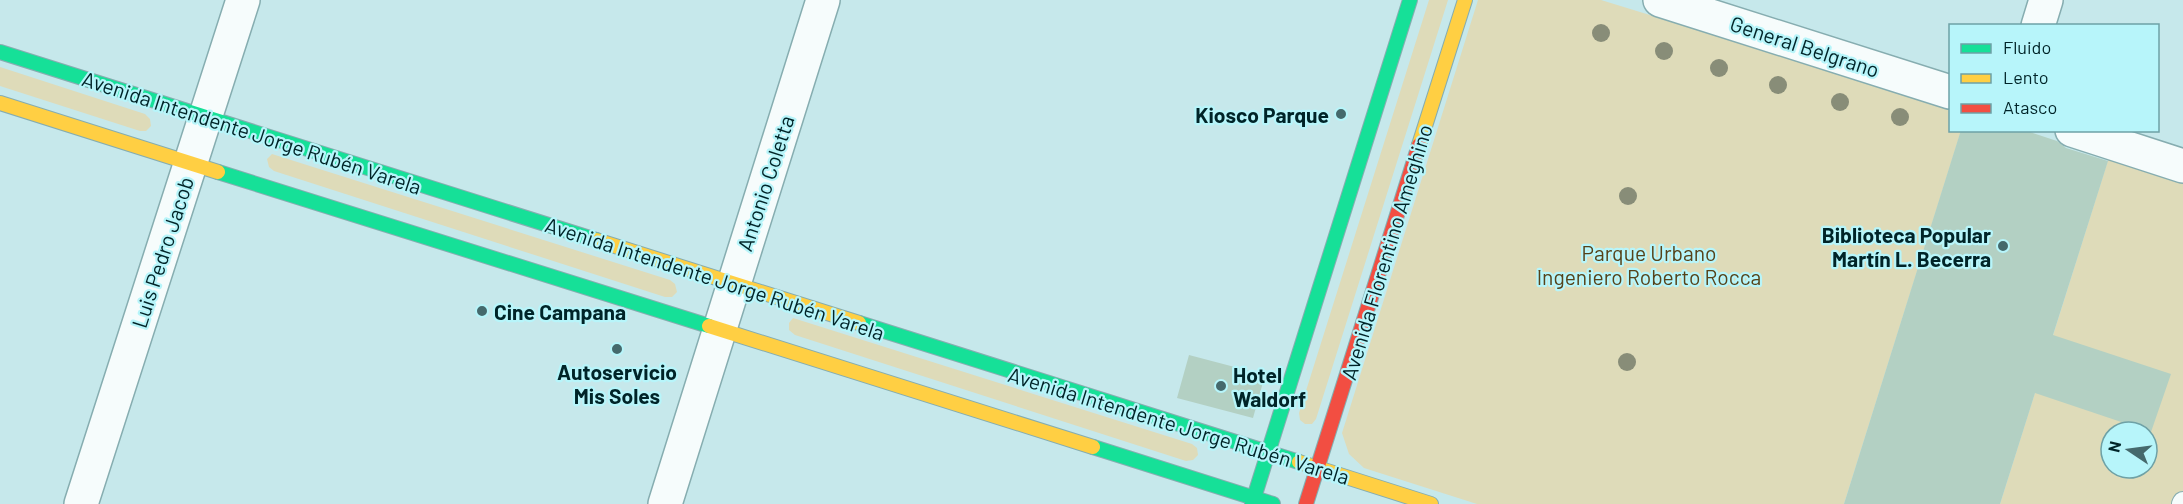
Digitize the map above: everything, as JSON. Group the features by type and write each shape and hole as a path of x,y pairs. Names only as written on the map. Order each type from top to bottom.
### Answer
{"main road":[{"path":"1253,501 1410,0"},
{"name":"Avenida Florentino Ameghino","path":"1306,504 1465,0"},
{"name":"Avenida Intendente Jorge Rubén Varela","path":"0,52 1431,504"},
{"path":"0,103 718,329 1253,501 1273,504"}],"street":[{"name":"Luis Pedro Jacob","path":"81,504 243,0"},
{"name":"Antonio Coletta","path":"664,504 823,0"},
{"name":"General Belgrano","path":"1660,0 1949,92"},
{"path":"2039,24 2046,0"},
{"path":"2078,132 2183,166"}],"green space":[{"path":"1429,0 1448,0 1316,419 1312,424 1305,424 1300,420 1299,413"},
{"name":"Parque Urbano Ingeniero Roberto Rocca","path":"1478,0 1601,0 1949,107 1949,132 1961,132 1844,504 1477,504 1364,468 1349,454 1342,433"},
{"path":"0,67 145,114 150,119 151,126 146,131 140,131 0,86"},
{"path":"272,154 670,280 675,284 677,292 672,297 665,297 274,171 269,167 267,159"},
{"path":"2109,157 2183,181 2183,504 2000,504"},
{"path":"793,318 1192,444 1197,448 1198,455 1193,460 1186,461 795,335 789,330 789,323"}],"building":[{"name":"Biblioteca Popular Martín L. Becerra","path":"1960,132 2030,132 2057,141 2066,148 2108,161 2053,335 2171,374 2155,420 2115,420 2035,393 2000,504 1844,504"},
{"name":"Hotel Waldorf","path":"1189,355 1265,375 1253,418 1177,398"}],"traffic: fast":[{"path":"1252,504 1410,0"},
{"path":"0,52 596,240"},
{"path":"218,172 709,326"},
{"path":"859,323 1299,462"},
{"path":"1093,447 1273,504"}],"traffic: slow":[{"path":"1419,145 1465,0"},
{"path":"0,103 218,172"},
{"path":"596,240 859,323"},
{"path":"709,326 1093,447"},
{"path":"1299,462 1431,504"}],"traffic: jam":[{"path":"1306,504 1419,145"}],"place":[{"name":"Kiosco Parque","path":"1341,114"},
{"name":"Biblioteca Popular Martín L. Becerra","path":"2003,246"},
{"name":"Cine Campana","path":"482,311"},
{"name":"Autoservicio Mis Soles","path":"617,349"},
{"name":"Hotel Waldorf","path":"1221,386"}]}
